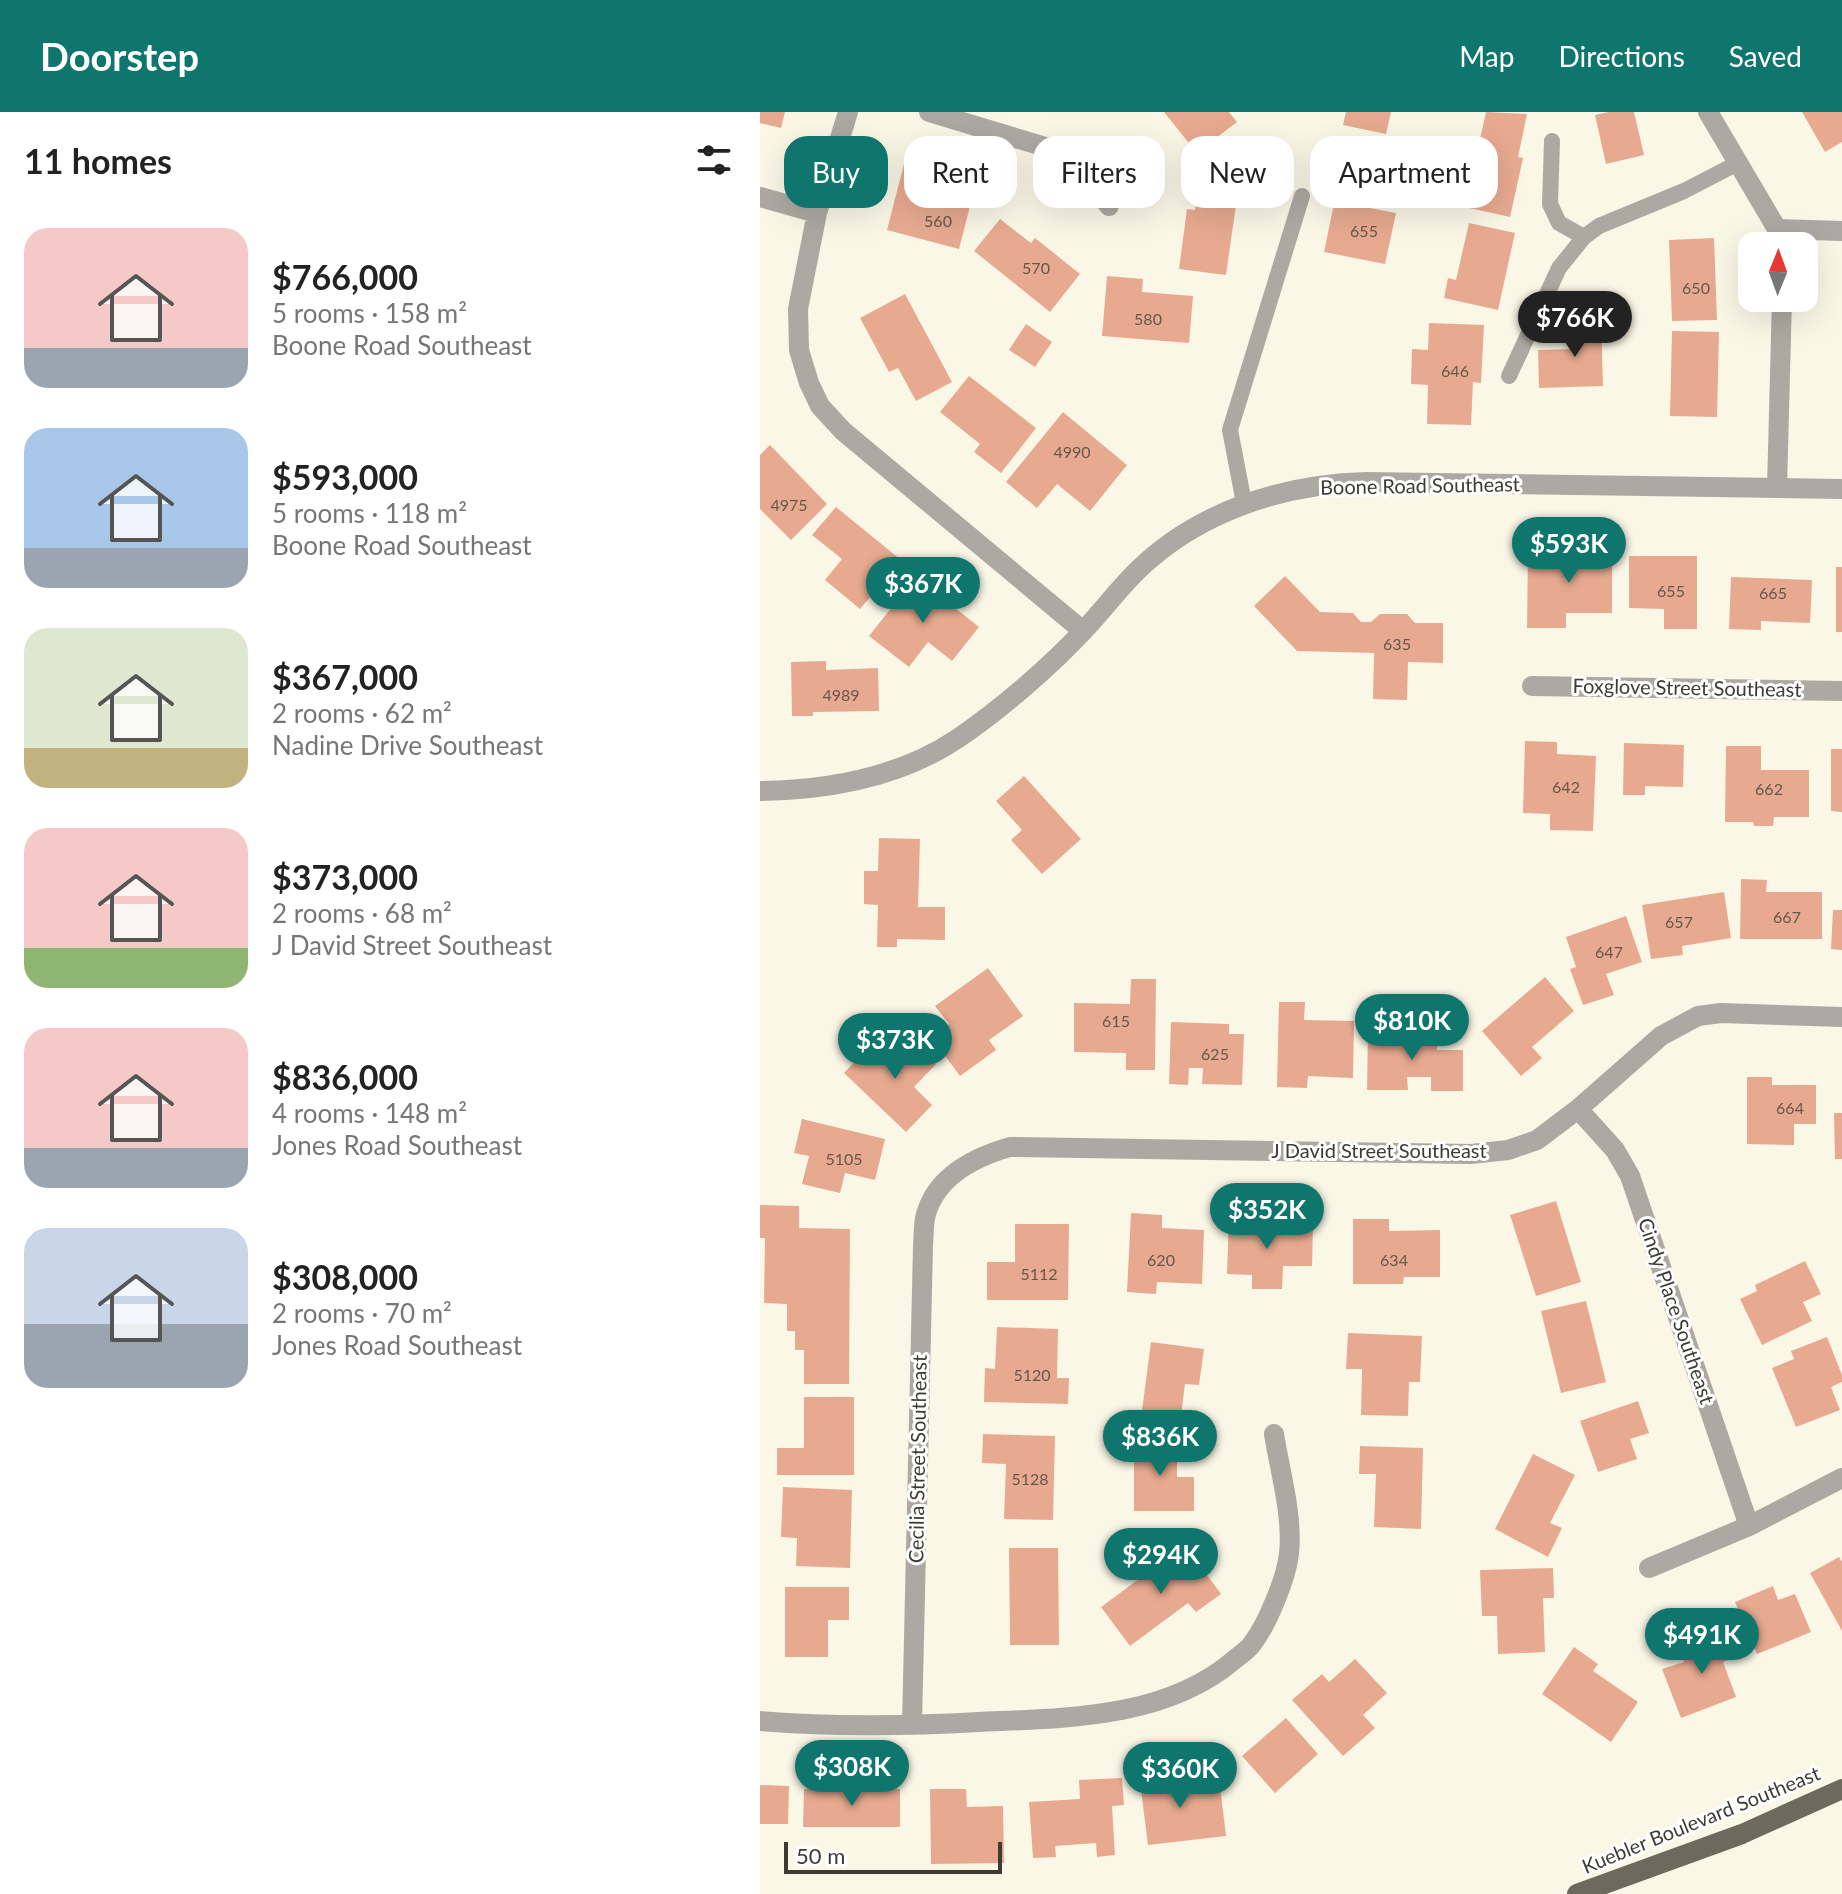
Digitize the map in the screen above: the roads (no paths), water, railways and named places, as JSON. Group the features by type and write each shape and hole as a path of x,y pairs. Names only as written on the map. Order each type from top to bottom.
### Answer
{"main road":[{"name":"Kuebler Boulevard Southeast","path":"1577,1894 1742,1834 1842,1789"}],"street":[{"path":"848,112 817,213 798,309 802,361 820,406 843,431 1083,631"},
{"path":"929,112 1033,143"},
{"path":"1708,112 1776,232"},
{"path":"760,197 817,213"},
{"path":"1818,234 1842,231"},
{"path":"1777,488 1782,312"},
{"name":"Boone Road Southeast","path":"760,791 833,786 917,760 955,741 990,715 1083,631 1139,568 1191,530 1244,503 1294,490 1344,483 1842,489"},
{"name":"Foxglove Street Southeast","path":"1532,686 1842,691"},
{"name":"J David Street Southeast","path":"935,1194 968,1162 1010,1147 1471,1154 1524,1146 1578,1109 1661,1036 1698,1016 1721,1013 1842,1017"},
{"name":"Cindy Place Southeast","path":"1578,1109 1615,1150 1630,1176 1749,1526"},
{"name":"Cecilia Street Southeast","path":"912,1725 923,1246 926,1215 935,1194"},
{"path":"760,1721 809,1725 912,1725 1043,1719 1116,1711 1152,1703 1192,1688 1224,1669 1251,1646 1269,1616 1280,1589 1289,1556 1288,1525 1274,1434"},
{"path":"1649,1568 1749,1526 1842,1478"}],"lane":[{"path":"1552,141 1550,204 1559,223 1584,237"},
{"path":"1509,376 1559,268 1584,237 1599,226 1684,191 1738,163"},
{"path":"1244,503 1230,430 1302,196"}]}
